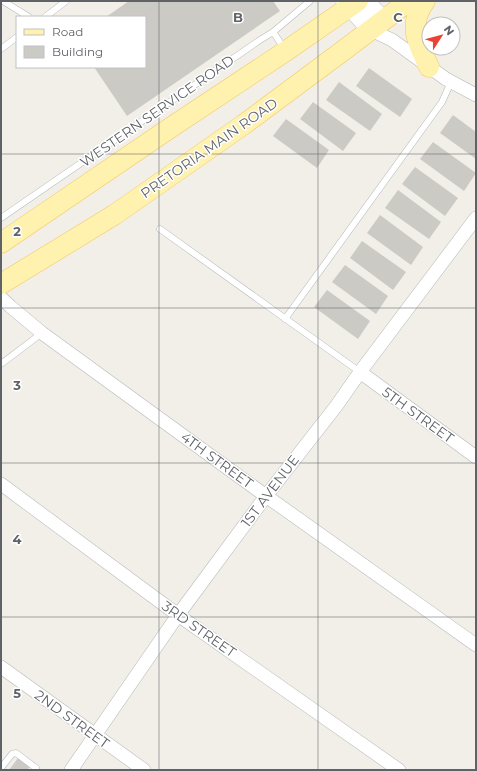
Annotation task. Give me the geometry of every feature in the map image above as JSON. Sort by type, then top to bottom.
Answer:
[{"type":"main road","name":"PRETORIA MAIN ROAD","points":[[1,284],[114,215],[243,124],[409,1]]},
{"type":"main road","points":[[425,1],[417,16],[415,27],[416,39],[429,67]]},
{"type":"main road","points":[[1,243],[286,51],[354,2]]},
{"type":"street","points":[[354,2],[392,40],[451,82],[476,95]]},
{"type":"street","name":"1ST AVENUE","points":[[72,770],[178,615],[476,218]]},
{"type":"street","name":"4TH STREET","points":[[1,298],[42,332],[266,496],[476,645]]},
{"type":"street","name":"5TH STREET","points":[[360,372],[476,457]]},
{"type":"street","name":"3RD STREET","points":[[1,484],[178,615],[399,770]]},
{"type":"street","name":"2ND STREET","points":[[1,667],[144,770]]},
{"type":"lane","points":[[3,1],[27,16]]},
{"type":"lane","points":[[46,16],[66,1]]},
{"type":"lane","name":"WESTERN SERVICE ROAD","points":[[1,218],[247,48],[273,32],[310,1]]},
{"type":"lane","points":[[273,32],[286,51]]},
{"type":"lane","points":[[1,49],[16,39]]},
{"type":"lane","points":[[285,319],[442,102],[451,82]]},
{"type":"lane","points":[[160,229],[360,372]]},
{"type":"lane","points":[[1,364],[42,332]]},
{"type":"lane","points":[[1,768],[12,754],[16,753],[37,769]]},
{"type":"building","points":[[129,1],[273,1],[280,11],[127,116],[95,68],[146,68],[146,16],[107,16]]},
{"type":"building","points":[[369,68],[412,99],[400,117],[356,86]]},
{"type":"building","points":[[339,82],[382,114],[370,131],[326,100]]},
{"type":"building","points":[[313,102],[356,133],[343,151],[300,119]]},
{"type":"building","points":[[453,115],[476,132],[476,159],[440,133]]},
{"type":"building","points":[[286,119],[329,150],[317,168],[273,136]]},
{"type":"building","points":[[433,142],[476,173],[464,191],[420,159]]},
{"type":"building","points":[[415,167],[458,198],[445,216],[402,184]]},
{"type":"building","points":[[398,190],[441,222],[429,239],[385,208]]},
{"type":"building","points":[[380,215],[423,247],[411,265],[367,233]]},
{"type":"building","points":[[362,241],[406,272],[393,290],[350,258]]},
{"type":"building","points":[[345,265],[388,296],[376,314],[332,282]]},
{"type":"building","points":[[327,290],[370,321],[358,339],[314,307]]},
{"type":"building","points":[[18,758],[30,767],[27,770],[9,770]]}]
